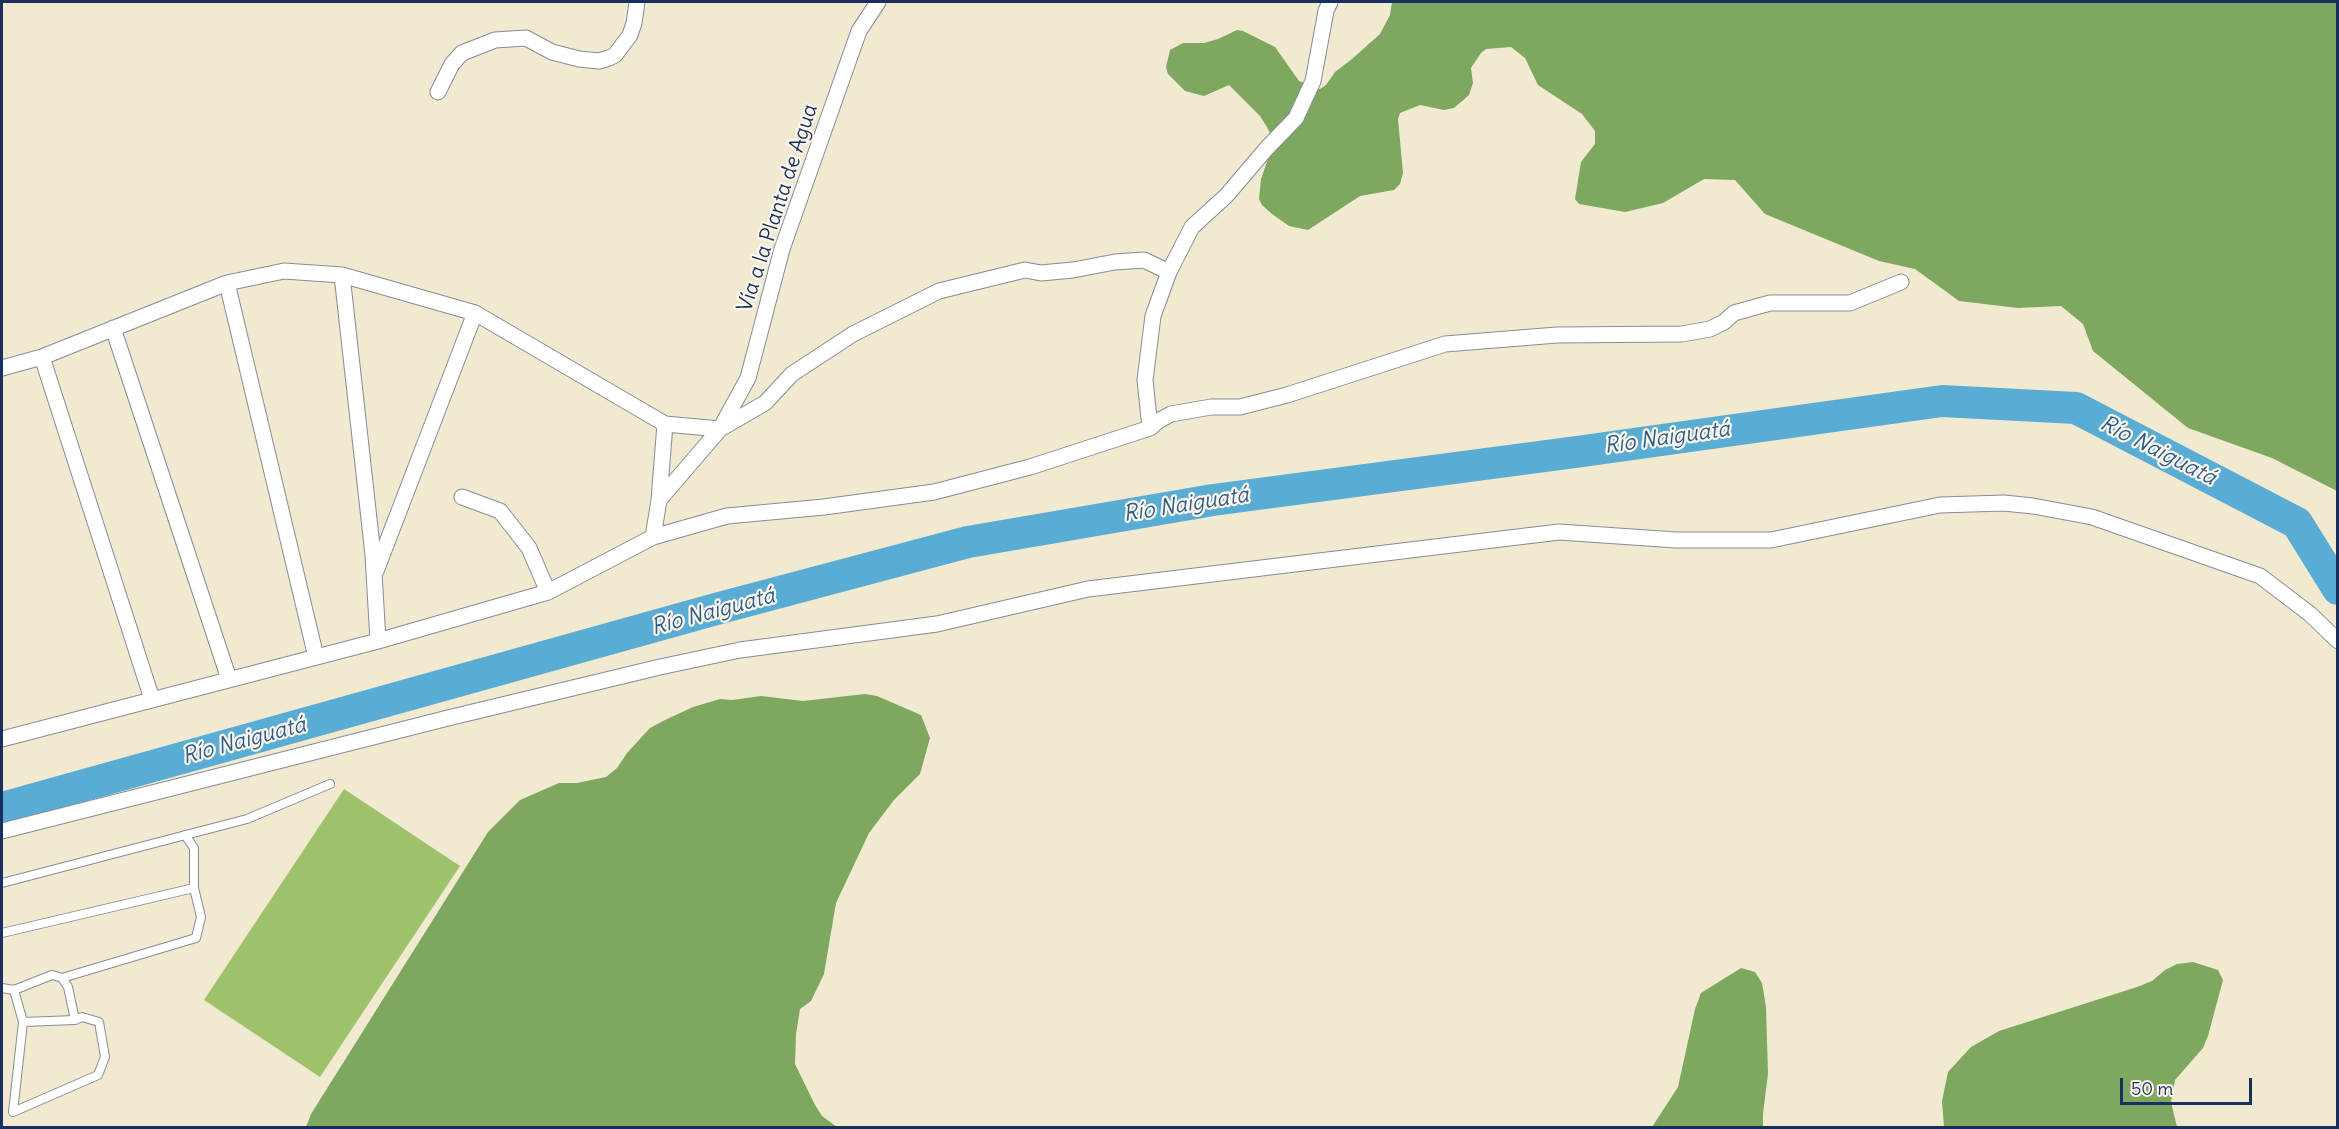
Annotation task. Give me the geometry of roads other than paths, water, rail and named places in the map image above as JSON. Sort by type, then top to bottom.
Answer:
[{"type":"street","points":[[438,92],[452,64],[462,53],[495,40],[526,38],[552,52],[579,59],[599,61],[609,58],[615,55],[630,35],[637,2]]},
{"type":"street","name":"Vía a la Planta de Agua","points":[[720,429],[748,378],[782,249],[859,31],[878,2]]},
{"type":"street","points":[[1150,428],[1145,380],[1153,316],[1169,272],[1192,227],[1226,196],[1296,118],[1313,81],[1326,11],[1330,2]]},
{"type":"street","points":[[659,500],[720,429],[765,403],[792,374],[853,334],[939,291],[1024,270],[1041,273],[1144,260],[1169,272]]},
{"type":"street","points":[[2,368],[42,357],[226,283],[284,271],[342,275],[475,314],[664,424],[720,429]]},
{"type":"street","points":[[342,275],[374,576],[378,642]]},
{"type":"street","points":[[2,739],[378,642],[548,592],[653,537],[727,516],[824,507],[934,492],[1030,467],[1150,428],[1171,414],[1211,407],[1240,407],[1259,403],[1445,344],[1557,335],[1682,334],[1710,329],[1734,313],[1770,303],[1850,303],[1901,282]]},
{"type":"street","points":[[226,283],[316,657]]},
{"type":"street","points":[[374,576],[475,314]]},
{"type":"street","points":[[113,328],[229,679]]},
{"type":"street","points":[[42,357],[152,699]]},
{"type":"street","points":[[653,537],[659,500],[664,424]]},
{"type":"street","points":[[462,497],[500,512],[529,548],[548,592]]},
{"type":"street","points":[[2,831],[448,718],[740,650],[936,624],[1089,589],[1559,532],[1676,540],[1771,540],[1940,505],[2004,503],[2033,506],[2092,517],[2260,576],[2310,614],[2337,641]]},
{"type":"lane","points":[[2,883],[247,819],[330,784]]},
{"type":"lane","points":[[2,988],[14,990],[52,975],[62,978],[196,938],[201,917],[194,888],[194,848],[185,835]]},
{"type":"lane","points":[[2,933],[194,888]]},
{"type":"lane","points":[[62,978],[68,987],[75,1020]]},
{"type":"lane","points":[[14,990],[23,1022],[13,1112],[98,1075],[105,1057],[99,1022],[82,1017],[75,1020],[23,1022]]},
{"type":"waterway","name":"Río Naiguatá","points":[[2,808],[716,609],[968,542],[1213,500],[1942,401],[2076,408],[2297,523],[2338,589]]}]
